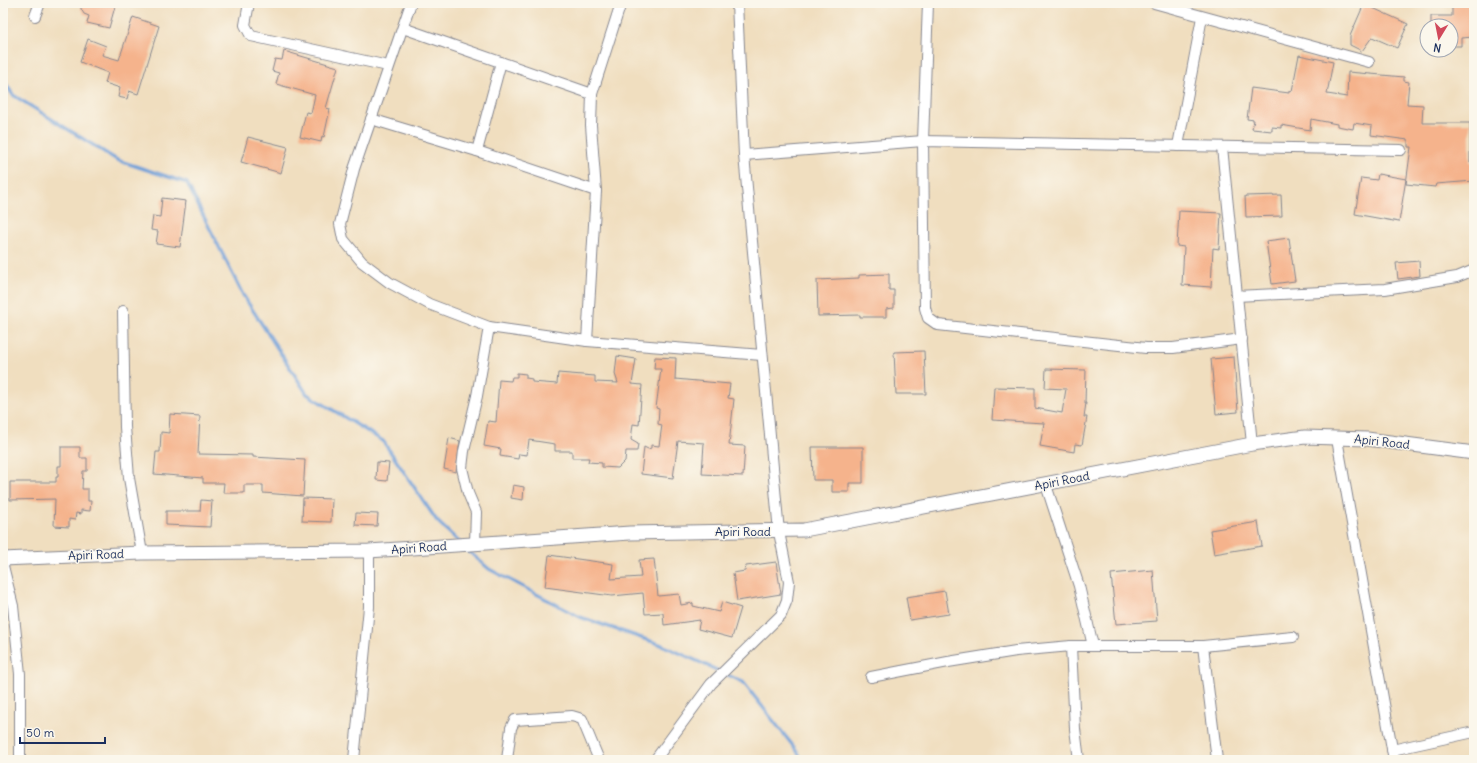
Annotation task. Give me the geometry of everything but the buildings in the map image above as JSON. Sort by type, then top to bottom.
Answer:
[{"type":"street","points":[[35,16],[40,3]]},
{"type":"street","points":[[249,3],[245,25],[251,36],[388,66]]},
{"type":"street","points":[[411,3],[388,66],[354,169],[340,224],[343,239],[362,262],[390,283],[429,304],[489,327],[587,341],[762,356]]},
{"type":"street","points":[[587,341],[596,191],[591,125],[592,94],[621,3]]},
{"type":"street","points":[[655,760],[711,684],[782,615],[788,600],[789,582],[780,532],[744,155],[737,3]]},
{"type":"street","points":[[928,3],[923,141],[925,308],[928,318],[938,325],[1146,348],[1174,348],[1242,339]]},
{"type":"street","points":[[1154,3],[1369,62]]},
{"type":"street","points":[[1178,146],[1202,17]]},
{"type":"street","points":[[403,28],[592,94]]},
{"type":"street","points":[[477,151],[501,62]]},
{"type":"street","points":[[371,118],[477,151],[596,191]]},
{"type":"street","points":[[744,155],[923,141],[1401,150]]},
{"type":"street","points":[[1222,147],[1252,444]]},
{"type":"street","points":[[1236,296],[1385,289],[1457,278],[1474,270]]},
{"type":"street","points":[[123,311],[126,428],[129,478],[142,553]]},
{"type":"street","points":[[475,544],[476,512],[468,493],[462,468],[489,327]]},
{"type":"street","name":"Apiri Road","points":[[3,559],[142,553],[369,551],[630,533],[780,532],[804,530],[1046,485],[1252,444],[1304,437],[1367,439],[1474,453]]},
{"type":"street","points":[[1337,439],[1394,760]]},
{"type":"street","points":[[1046,485],[1080,586],[1093,646]]},
{"type":"street","points":[[354,760],[369,607],[369,551]]},
{"type":"street","points":[[3,566],[13,606],[20,674],[20,760]]},
{"type":"street","points":[[871,677],[1009,652],[1071,646],[1203,646],[1292,637]]},
{"type":"street","points":[[1071,646],[1078,760]]},
{"type":"street","points":[[1203,646],[1217,760]]},
{"type":"street","points":[[507,760],[511,728],[515,720],[572,716],[582,719],[599,760]]},
{"type":"street","points":[[1392,750],[1474,732]]},
{"type":"waterway","points":[[3,79],[13,95],[117,160],[187,183],[243,295],[307,394],[383,441],[437,521],[459,542]]},
{"type":"waterway","points":[[466,549],[489,569],[580,617],[662,645],[743,682],[797,751],[802,760]]}]
